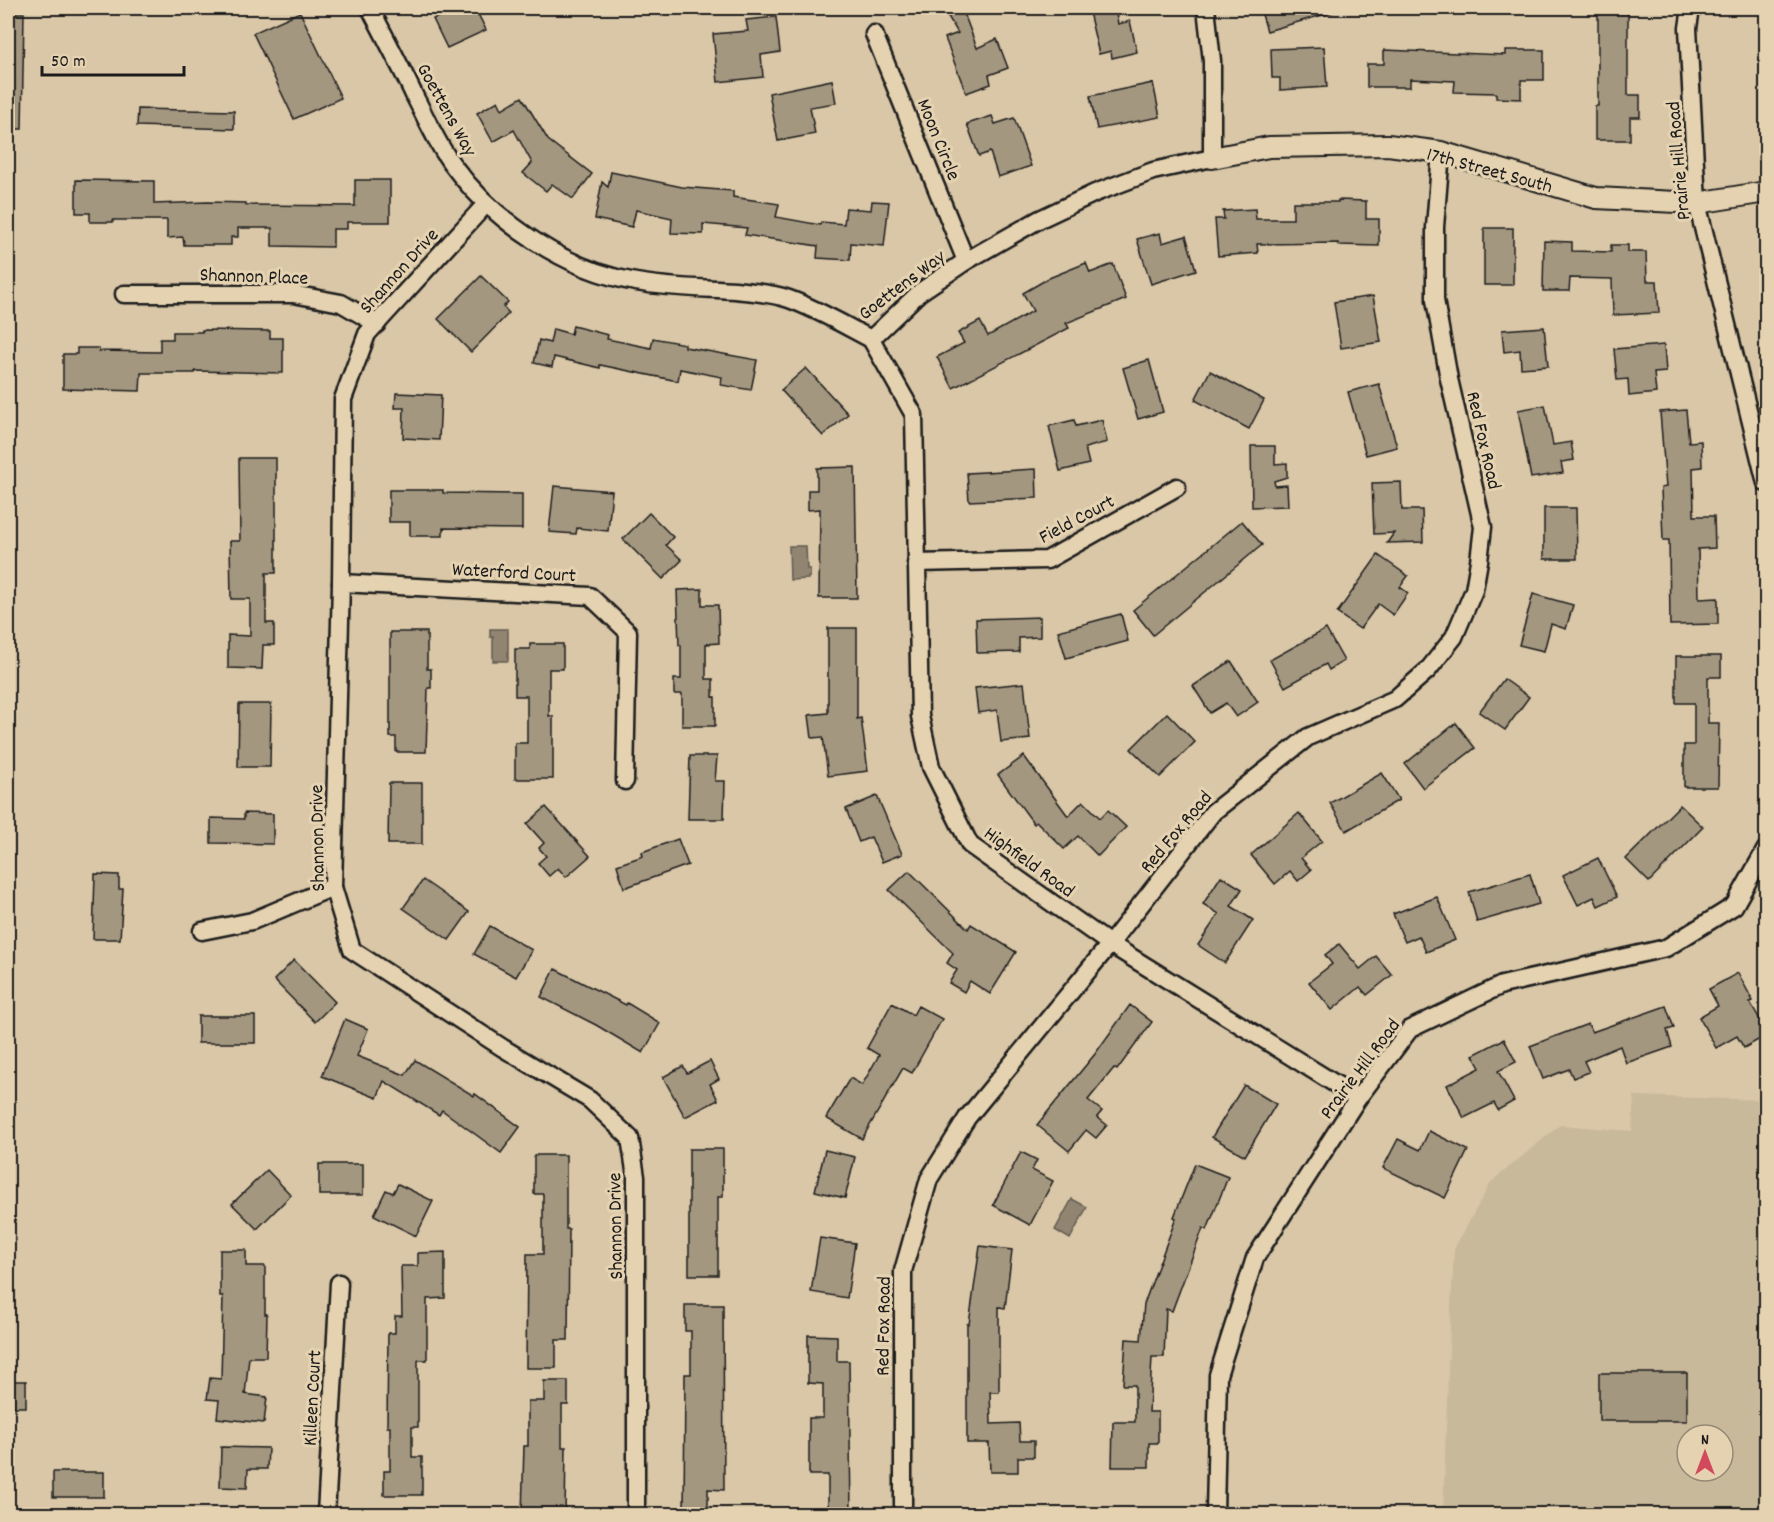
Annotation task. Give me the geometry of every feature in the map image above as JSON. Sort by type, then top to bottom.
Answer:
[{"type":"street","name":"Goettens Way","points":[[370,8],[454,168],[486,204],[535,242],[560,257],[592,271],[633,282],[670,287],[755,292],[788,298],[871,339],[920,292],[966,261],[1040,219],[1095,193],[1153,171],[1212,158]]},
{"type":"street","points":[[1206,8],[1212,61],[1212,158]]},
{"type":"street","name":"Prairie Hill Road","points":[[1691,8],[1688,28],[1697,202],[1767,483]]},
{"type":"street","name":"Moon Circle","points":[[874,34],[966,261]]},
{"type":"street","name":"17th Street South","points":[[1212,158],[1269,147],[1388,145],[1441,152],[1596,198],[1697,202],[1767,192]]},
{"type":"street","name":"Red Fox Road","points":[[903,1515],[903,1271],[929,1179],[967,1118],[1110,944],[1213,812],[1308,737],[1395,699],[1428,670],[1454,638],[1474,590],[1483,527],[1449,380],[1435,300],[1435,227],[1441,152]]},
{"type":"street","name":"Shannon Drive","points":[[486,204],[368,334],[343,399],[333,887],[352,950],[503,1048],[590,1100],[630,1138],[636,1178],[636,1515]]},
{"type":"street","name":"Shannon Place","points":[[124,294],[292,294],[341,303],[377,324]]},
{"type":"street","name":"Highfield Road","points":[[871,339],[914,415],[920,716],[931,767],[970,845],[1110,944],[1358,1098]]},
{"type":"street","name":"Field Court","points":[[916,563],[1047,560],[1177,487]]},
{"type":"street","name":"Waterford Court","points":[[341,583],[590,596],[628,632],[625,781]]},
{"type":"street","name":"Prairie Hill Road","points":[[1215,1515],[1218,1375],[1255,1258],[1358,1098],[1410,1029],[1502,985],[1666,948],[1734,906],[1767,849]]},
{"type":"street","points":[[202,931],[252,921],[333,887]]},
{"type":"street","name":"Killeen Court","points":[[326,1515],[339,1283]]},
{"type":"shaded area","points":[[789,546],[806,546],[807,569],[810,569],[808,579],[790,580]]},
{"type":"shaded area","points":[[490,629],[508,629],[508,661],[493,661],[493,637],[490,637]]},
{"type":"shaded area","points":[[1634,1096],[1766,1100],[1766,1514],[1443,1514],[1454,1249],[1491,1182],[1560,1125],[1632,1131]]},
{"type":"shaded area","points":[[1072,1199],[1087,1207],[1070,1239],[1055,1230]]},
{"type":"building","points":[[457,8],[475,8],[486,30],[447,48],[433,19]]},
{"type":"building","points":[[943,8],[962,8],[977,48],[997,39],[1008,68],[989,75],[991,84],[966,93],[945,38],[958,33]]},
{"type":"building","points":[[1088,8],[1115,8],[1118,24],[1130,21],[1137,52],[1112,58],[1111,51],[1099,54]]},
{"type":"building","points":[[1260,8],[1332,8],[1333,12],[1267,31]]},
{"type":"building","points":[[1598,8],[1628,8],[1628,95],[1640,95],[1640,117],[1630,117],[1630,140],[1595,140],[1595,106],[1598,106]]},
{"type":"building","points":[[300,12],[341,98],[294,119],[253,33]]},
{"type":"building","points":[[8,13],[24,13],[22,129],[8,129]]},
{"type":"building","points":[[776,17],[780,52],[761,55],[763,77],[718,82],[713,34],[748,31],[746,20]]},
{"type":"building","points":[[1324,47],[1327,87],[1280,90],[1280,78],[1272,78],[1271,49]]},
{"type":"building","points":[[1384,50],[1505,55],[1505,50],[1544,50],[1544,80],[1521,80],[1521,99],[1496,98],[1496,93],[1454,92],[1455,81],[1410,79],[1410,87],[1367,87],[1367,64],[1384,64]]},
{"type":"building","points":[[832,80],[836,103],[810,107],[815,134],[778,141],[769,93]]},
{"type":"building","points":[[1153,83],[1160,117],[1097,129],[1090,96]]},
{"type":"building","points":[[522,97],[548,140],[592,174],[573,199],[552,184],[546,191],[523,173],[532,163],[514,130],[493,142],[477,113],[498,101],[502,109]]},
{"type":"building","points":[[138,109],[234,111],[234,129],[137,126]]},
{"type":"building","points":[[992,116],[995,124],[1014,118],[1031,166],[998,177],[990,152],[979,156],[967,124]]},
{"type":"building","points":[[611,172],[682,187],[733,191],[733,197],[779,204],[776,217],[820,225],[821,222],[844,224],[846,208],[871,210],[872,201],[889,202],[884,246],[851,243],[850,260],[817,258],[818,246],[745,235],[747,228],[703,224],[703,234],[671,233],[672,218],[636,210],[632,227],[595,219],[602,182],[608,187]]},
{"type":"building","points":[[76,180],[154,181],[154,204],[207,202],[246,203],[246,205],[355,206],[355,180],[390,180],[390,222],[347,222],[347,229],[333,229],[333,247],[272,246],[272,228],[238,228],[238,237],[231,237],[231,245],[184,245],[183,237],[167,238],[167,220],[90,222],[90,213],[76,213]]},
{"type":"building","points":[[1338,200],[1366,201],[1366,219],[1379,219],[1379,246],[1338,245],[1338,243],[1257,244],[1258,253],[1218,256],[1215,219],[1224,219],[1223,211],[1255,209],[1256,219],[1293,219],[1293,202],[1338,202]]},
{"type":"building","points":[[1484,228],[1513,228],[1513,285],[1484,285]]},
{"type":"building","points":[[1160,233],[1162,243],[1186,236],[1196,270],[1151,284],[1137,239]]},
{"type":"building","points":[[1544,241],[1572,242],[1572,251],[1611,252],[1611,245],[1628,245],[1628,252],[1646,252],[1647,281],[1657,281],[1659,313],[1613,315],[1612,279],[1570,278],[1569,291],[1543,291]]},
{"type":"building","points":[[1086,263],[1090,273],[1113,264],[1126,299],[1066,323],[1069,328],[953,388],[937,357],[964,343],[958,333],[980,321],[988,336],[1033,311],[1023,293],[1049,278]]},
{"type":"building","points":[[481,276],[508,302],[503,307],[509,313],[471,352],[438,319]]},
{"type":"building","points":[[1373,296],[1381,342],[1341,348],[1334,302]]},
{"type":"building","points":[[573,326],[608,335],[607,339],[651,348],[653,338],[685,344],[685,347],[757,360],[751,390],[721,385],[722,377],[680,369],[678,381],[600,365],[600,368],[554,357],[552,367],[534,363],[539,340],[550,343],[553,329],[571,334]]},
{"type":"building","points":[[1544,327],[1548,366],[1521,368],[1520,350],[1504,352],[1502,330]]},
{"type":"building","points":[[202,330],[270,331],[270,338],[283,338],[283,373],[195,371],[195,373],[141,373],[140,391],[63,389],[63,354],[77,354],[77,348],[99,348],[99,351],[160,352],[160,339],[173,339],[173,332],[202,332]]},
{"type":"building","points":[[1664,345],[1666,372],[1654,373],[1656,393],[1629,396],[1628,379],[1617,380],[1614,349]]},
{"type":"building","points":[[1149,360],[1163,412],[1138,419],[1123,368]]},
{"type":"building","points":[[806,368],[848,414],[823,436],[781,390]]},
{"type":"building","points":[[1210,371],[1264,400],[1249,429],[1195,400]]},
{"type":"building","points":[[1379,384],[1397,447],[1366,455],[1348,392]]},
{"type":"building","points":[[396,393],[441,395],[439,440],[403,438],[404,408],[395,408]]},
{"type":"building","points":[[1545,405],[1553,445],[1571,442],[1574,460],[1561,462],[1563,473],[1531,478],[1518,410]]},
{"type":"building","points":[[1686,410],[1689,442],[1701,441],[1702,467],[1693,468],[1694,516],[1714,516],[1715,548],[1698,549],[1699,599],[1718,598],[1718,624],[1670,625],[1669,540],[1663,540],[1661,488],[1666,487],[1660,412]]},
{"type":"building","points":[[1074,420],[1076,426],[1102,420],[1107,442],[1085,448],[1089,464],[1060,471],[1049,426]]},
{"type":"building","points":[[1251,446],[1275,446],[1275,464],[1287,463],[1287,477],[1274,481],[1275,486],[1287,485],[1288,506],[1252,507]]},
{"type":"building","points":[[239,458],[276,458],[276,573],[266,573],[266,623],[274,623],[274,645],[263,645],[262,669],[228,668],[228,635],[250,636],[250,599],[231,599],[230,541],[240,541]]},
{"type":"building","points":[[855,467],[857,598],[819,598],[820,509],[808,510],[808,490],[817,490],[817,468]]},
{"type":"building","points":[[1036,469],[1037,498],[969,501],[967,473]]},
{"type":"building","points":[[1401,482],[1402,510],[1422,510],[1423,542],[1387,543],[1394,533],[1374,534],[1372,483]]},
{"type":"building","points":[[554,486],[612,491],[608,531],[577,528],[576,534],[549,532]]},
{"type":"building","points":[[389,490],[522,494],[522,529],[443,528],[443,536],[410,536],[410,522],[389,522]]},
{"type":"building","points":[[1544,508],[1576,508],[1577,559],[1544,559]]},
{"type":"building","points":[[649,513],[673,537],[666,545],[682,560],[663,579],[623,539]]},
{"type":"building","points":[[1242,521],[1262,545],[1153,635],[1133,610]]},
{"type":"building","points":[[1378,555],[1408,576],[1400,587],[1408,593],[1393,615],[1378,604],[1360,629],[1337,613]]},
{"type":"building","points":[[702,589],[702,605],[718,605],[719,643],[706,644],[706,679],[713,679],[715,726],[682,726],[682,694],[674,694],[674,679],[681,679],[677,590]]},
{"type":"building","points":[[1533,594],[1573,605],[1566,629],[1551,624],[1544,651],[1519,645]]},
{"type":"building","points":[[1121,614],[1128,641],[1066,658],[1058,631]]},
{"type":"building","points":[[1040,617],[1040,637],[1019,638],[1019,652],[977,653],[976,619]]},
{"type":"building","points":[[828,628],[857,628],[857,719],[861,718],[868,771],[828,776],[823,737],[812,738],[809,715],[828,713]]},
{"type":"building","points":[[1326,629],[1344,661],[1329,670],[1326,664],[1285,687],[1270,660]]},
{"type":"building","points":[[390,632],[427,632],[427,669],[431,669],[431,688],[428,688],[426,752],[396,752],[396,737],[390,737]]},
{"type":"building","points":[[530,644],[563,644],[563,669],[549,669],[549,716],[553,716],[553,779],[515,779],[515,743],[527,743],[527,696],[515,696],[515,649],[530,649]]},
{"type":"building","points":[[1676,656],[1721,656],[1721,677],[1708,677],[1708,723],[1719,723],[1718,787],[1684,787],[1684,745],[1694,745],[1694,703],[1676,703]]},
{"type":"building","points":[[1231,661],[1258,702],[1236,717],[1226,703],[1210,713],[1193,686]]},
{"type":"building","points":[[1504,679],[1529,697],[1505,730],[1479,712]]},
{"type":"building","points":[[1024,683],[1030,739],[1001,742],[997,710],[978,713],[975,688]]},
{"type":"building","points":[[239,704],[271,704],[270,767],[238,767]]},
{"type":"building","points":[[1167,713],[1195,742],[1160,777],[1131,749]]},
{"type":"building","points":[[1456,723],[1475,748],[1423,788],[1405,764]]},
{"type":"building","points":[[690,756],[717,756],[715,781],[725,781],[724,819],[688,819]]},
{"type":"building","points":[[1024,756],[1068,816],[1083,801],[1100,818],[1108,810],[1126,827],[1098,856],[1078,836],[1064,849],[1037,822],[1034,824],[998,775]]},
{"type":"building","points":[[1382,773],[1399,800],[1346,831],[1330,803]]},
{"type":"building","points":[[389,783],[422,783],[422,844],[388,844]]},
{"type":"building","points":[[877,796],[902,854],[882,862],[871,837],[859,842],[846,809]]},
{"type":"building","points":[[1680,805],[1703,827],[1649,882],[1626,859]]},
{"type":"building","points":[[546,807],[590,856],[566,877],[558,868],[549,876],[538,863],[546,856],[539,848],[544,843],[527,824]]},
{"type":"building","points":[[244,813],[273,814],[273,844],[211,843],[211,818],[244,819]]},
{"type":"building","points":[[1299,813],[1322,841],[1301,858],[1311,870],[1298,881],[1290,871],[1275,884],[1251,855]]},
{"type":"building","points":[[678,839],[688,865],[624,888],[617,865],[643,856],[642,852]]},
{"type":"building","points":[[1598,858],[1617,897],[1598,906],[1594,897],[1578,905],[1563,875]]},
{"type":"building","points":[[909,871],[968,929],[971,924],[1016,952],[990,994],[970,981],[964,992],[949,983],[957,970],[947,963],[953,953],[889,890]]},
{"type":"building","points":[[95,874],[119,875],[119,889],[123,889],[120,939],[93,939]]},
{"type":"building","points":[[1530,874],[1539,904],[1477,922],[1469,892]]},
{"type":"building","points":[[1221,876],[1242,889],[1231,906],[1253,920],[1225,963],[1198,945],[1219,914],[1203,904]]},
{"type":"building","points":[[423,880],[469,912],[449,940],[403,908]]},
{"type":"building","points":[[1437,897],[1455,940],[1426,952],[1419,936],[1405,942],[1393,914]]},
{"type":"building","points":[[490,926],[532,950],[516,977],[474,954]]},
{"type":"building","points":[[1339,944],[1360,969],[1376,956],[1392,975],[1367,995],[1360,987],[1332,1010],[1309,982],[1332,964],[1325,955]]},
{"type":"building","points":[[294,960],[335,1002],[315,1022],[274,980]]},
{"type":"building","points":[[555,969],[626,1005],[627,1003],[660,1023],[643,1053],[596,1025],[541,997]]},
{"type":"building","points":[[1738,973],[1767,1035],[1744,1048],[1737,1036],[1716,1048],[1699,1017],[1718,1006],[1709,989]]},
{"type":"building","points":[[892,1003],[913,1015],[918,1006],[942,1019],[912,1073],[903,1068],[862,1139],[826,1118],[850,1078],[862,1085],[879,1055],[867,1048]]},
{"type":"building","points":[[1130,1005],[1152,1022],[1117,1070],[1114,1068],[1088,1100],[1102,1111],[1097,1117],[1107,1125],[1096,1138],[1086,1130],[1069,1151],[1037,1125],[1095,1054]]},
{"type":"building","points":[[1666,1006],[1674,1028],[1667,1030],[1672,1047],[1626,1063],[1620,1046],[1584,1061],[1589,1072],[1573,1078],[1569,1069],[1543,1079],[1530,1046],[1588,1024],[1592,1032]]},
{"type":"building","points":[[198,1016],[255,1016],[255,1043],[198,1043]]},
{"type":"building","points":[[345,1019],[368,1029],[357,1056],[405,1075],[415,1060],[474,1096],[475,1094],[520,1127],[501,1153],[442,1110],[439,1115],[384,1081],[377,1098],[322,1076]]},
{"type":"building","points":[[1504,1039],[1516,1062],[1498,1071],[1514,1101],[1498,1110],[1494,1103],[1464,1118],[1447,1085],[1480,1068],[1473,1055]]},
{"type":"building","points":[[710,1061],[719,1079],[710,1084],[718,1100],[685,1117],[663,1077],[683,1066],[687,1073]]},
{"type":"building","points":[[1244,1085],[1276,1104],[1245,1156],[1212,1137]]},
{"type":"building","points":[[1429,1131],[1468,1150],[1445,1198],[1383,1168],[1398,1139],[1420,1150]]},
{"type":"building","points":[[689,1149],[723,1149],[723,1197],[718,1197],[718,1275],[689,1275]]},
{"type":"building","points":[[825,1150],[855,1157],[845,1198],[815,1191]]},
{"type":"building","points":[[1021,1152],[1037,1160],[1032,1170],[1053,1181],[1030,1225],[993,1205]]},
{"type":"building","points":[[534,1155],[566,1155],[566,1229],[569,1229],[568,1340],[556,1340],[556,1368],[526,1368],[527,1254],[543,1254],[543,1194],[534,1194]]},
{"type":"building","points":[[319,1164],[363,1164],[363,1195],[319,1195]]},
{"type":"building","points":[[1195,1164],[1228,1177],[1207,1230],[1203,1228],[1172,1311],[1166,1309],[1164,1357],[1152,1357],[1149,1412],[1158,1412],[1158,1443],[1149,1443],[1149,1467],[1112,1467],[1113,1422],[1135,1422],[1135,1385],[1123,1385],[1126,1339],[1141,1340],[1144,1304]]},
{"type":"building","points":[[267,1170],[291,1195],[257,1229],[232,1204]]},
{"type":"building","points":[[398,1184],[433,1201],[416,1236],[374,1215],[386,1190],[393,1193]]},
{"type":"building","points":[[820,1238],[855,1243],[847,1298],[811,1292]]},
{"type":"building","points":[[980,1246],[1012,1250],[1005,1308],[999,1307],[999,1392],[990,1392],[991,1424],[1019,1423],[1020,1441],[1034,1441],[1034,1457],[1018,1457],[1018,1472],[990,1472],[989,1443],[967,1443],[967,1324],[969,1324]]},
{"type":"building","points":[[220,1250],[246,1250],[246,1266],[265,1266],[266,1357],[249,1357],[245,1394],[267,1397],[264,1423],[217,1418],[219,1400],[207,1399],[210,1378],[221,1379],[223,1296],[220,1296]]},
{"type":"building","points":[[445,1252],[445,1298],[427,1299],[427,1360],[418,1360],[418,1427],[412,1427],[412,1457],[422,1457],[422,1495],[384,1495],[384,1471],[390,1471],[390,1427],[387,1427],[388,1333],[395,1333],[395,1316],[402,1316],[401,1266],[418,1266],[418,1253]]},
{"type":"building","points":[[685,1305],[723,1305],[724,1490],[708,1489],[708,1515],[684,1515],[685,1374],[691,1374],[691,1331],[685,1331]]},
{"type":"building","points":[[808,1335],[837,1336],[837,1361],[849,1361],[851,1515],[828,1515],[828,1475],[809,1475],[809,1418],[823,1418],[823,1384],[808,1383]]},
{"type":"building","points":[[1599,1373],[1687,1373],[1687,1421],[1599,1421]]},
{"type":"building","points":[[8,1381],[26,1381],[26,1407],[8,1407]]},
{"type":"building","points":[[544,1381],[568,1381],[568,1405],[562,1405],[562,1447],[566,1447],[565,1515],[522,1515],[524,1446],[528,1446],[528,1401],[544,1401]]},
{"type":"building","points":[[221,1447],[268,1448],[267,1469],[248,1469],[247,1488],[220,1487]]},
{"type":"building","points":[[53,1472],[104,1472],[104,1497],[53,1497]]}]
